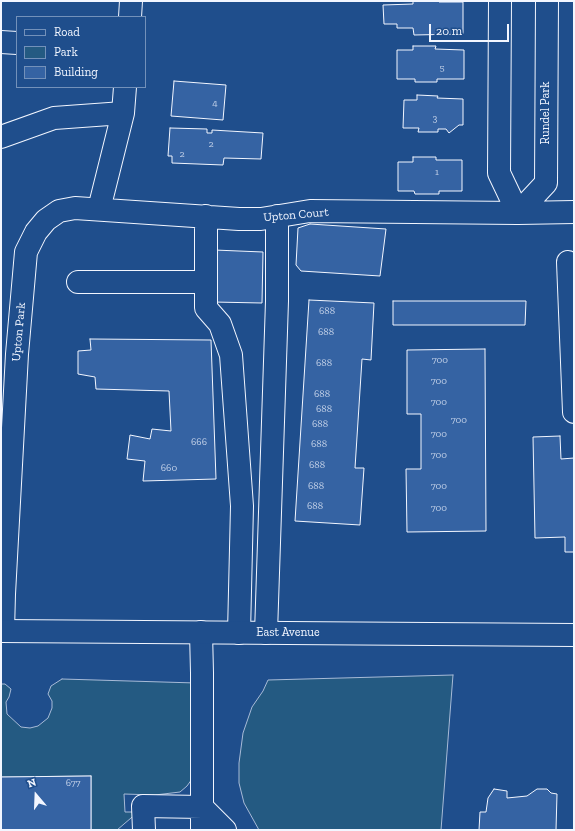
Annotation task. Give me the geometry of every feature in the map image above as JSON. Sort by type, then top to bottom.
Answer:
[{"type":"street","points":[[130,16],[131,1]]},
{"type":"street","points":[[500,1],[499,173],[518,213],[574,212]]},
{"type":"street","name":"Rundel Park","points":[[518,213],[546,183],[547,1]]},
{"type":"street","points":[[1,42],[16,43]]},
{"type":"street","points":[[98,209],[123,113],[125,88]]},
{"type":"street","points":[[1,137],[54,118],[123,113]]},
{"type":"street","name":"Upton Park","points":[[2,631],[9,353],[26,252],[36,232],[46,220],[59,211],[75,208],[98,209]]},
{"type":"street","name":"Upton Court","points":[[98,209],[239,219],[261,219],[310,211],[518,213]]},
{"type":"street","points":[[206,216],[206,308],[220,324],[231,355],[242,506],[239,633]]},
{"type":"street","points":[[266,633],[277,301],[277,216]]},
{"type":"street","points":[[568,262],[574,412]]},
{"type":"street","points":[[78,282],[205,282]]},
{"type":"street","name":"East Avenue","points":[[2,631],[574,634]]},
{"type":"street","points":[[201,632],[202,830]]},
{"type":"street","points":[[144,830],[143,806],[202,807],[225,830]]},
{"type":"green space","points":[[453,675],[441,830],[259,830],[244,803],[239,783],[239,763],[243,733],[252,707],[263,691],[268,680]]},
{"type":"green space","points":[[62,679],[196,683],[192,779],[187,786],[180,792],[155,795],[124,794],[125,812],[138,812],[117,830],[91,830],[91,776],[1,777],[1,684],[5,684],[11,689],[6,702],[7,714],[21,727],[30,728],[38,726],[48,718],[52,708],[52,701],[48,694],[51,686]]},
{"type":"building","points":[[413,1],[463,2],[463,34],[414,35],[413,28],[397,28],[397,24],[384,24],[383,5],[413,4]]},
{"type":"building","points":[[413,46],[436,46],[435,49],[464,50],[464,79],[437,79],[437,82],[415,82],[415,79],[397,79],[397,50],[413,50]]},
{"type":"building","points":[[174,81],[226,85],[223,120],[171,116]]},
{"type":"building","points":[[417,95],[438,96],[437,98],[463,99],[463,125],[459,125],[449,133],[446,129],[438,129],[438,132],[418,132],[419,128],[403,128],[404,100],[417,100]]},
{"type":"building","points":[[170,128],[207,129],[207,133],[212,133],[212,130],[263,133],[261,159],[224,158],[223,165],[172,163],[172,156],[168,156]]},
{"type":"building","points":[[413,157],[436,157],[436,160],[462,160],[462,191],[439,191],[439,194],[415,194],[414,191],[398,191],[398,162],[413,162]]},
{"type":"building","points":[[310,224],[386,229],[380,276],[301,271],[296,265],[298,228]]},
{"type":"building","points":[[214,250],[263,252],[262,303],[213,302]]},
{"type":"building","points":[[309,300],[374,303],[371,360],[362,359],[355,468],[364,468],[360,525],[295,521]]},
{"type":"building","points":[[393,301],[526,301],[525,325],[393,325]]},
{"type":"building","points":[[90,339],[211,340],[216,479],[143,481],[145,461],[127,459],[130,435],[150,439],[152,429],[171,431],[169,391],[96,389],[95,377],[78,374],[78,351],[91,350]]},
{"type":"building","points":[[485,349],[486,531],[407,532],[406,469],[421,469],[421,414],[407,414],[407,350]]},
{"type":"building","points":[[560,436],[561,459],[574,458],[574,552],[565,552],[565,537],[535,538],[533,437]]},
{"type":"building","points":[[91,776],[91,830],[1,830],[1,777]]},
{"type":"building","points":[[494,789],[507,791],[507,798],[527,796],[537,789],[547,789],[551,793],[557,794],[556,830],[479,830],[480,812],[486,812],[488,798]]}]
